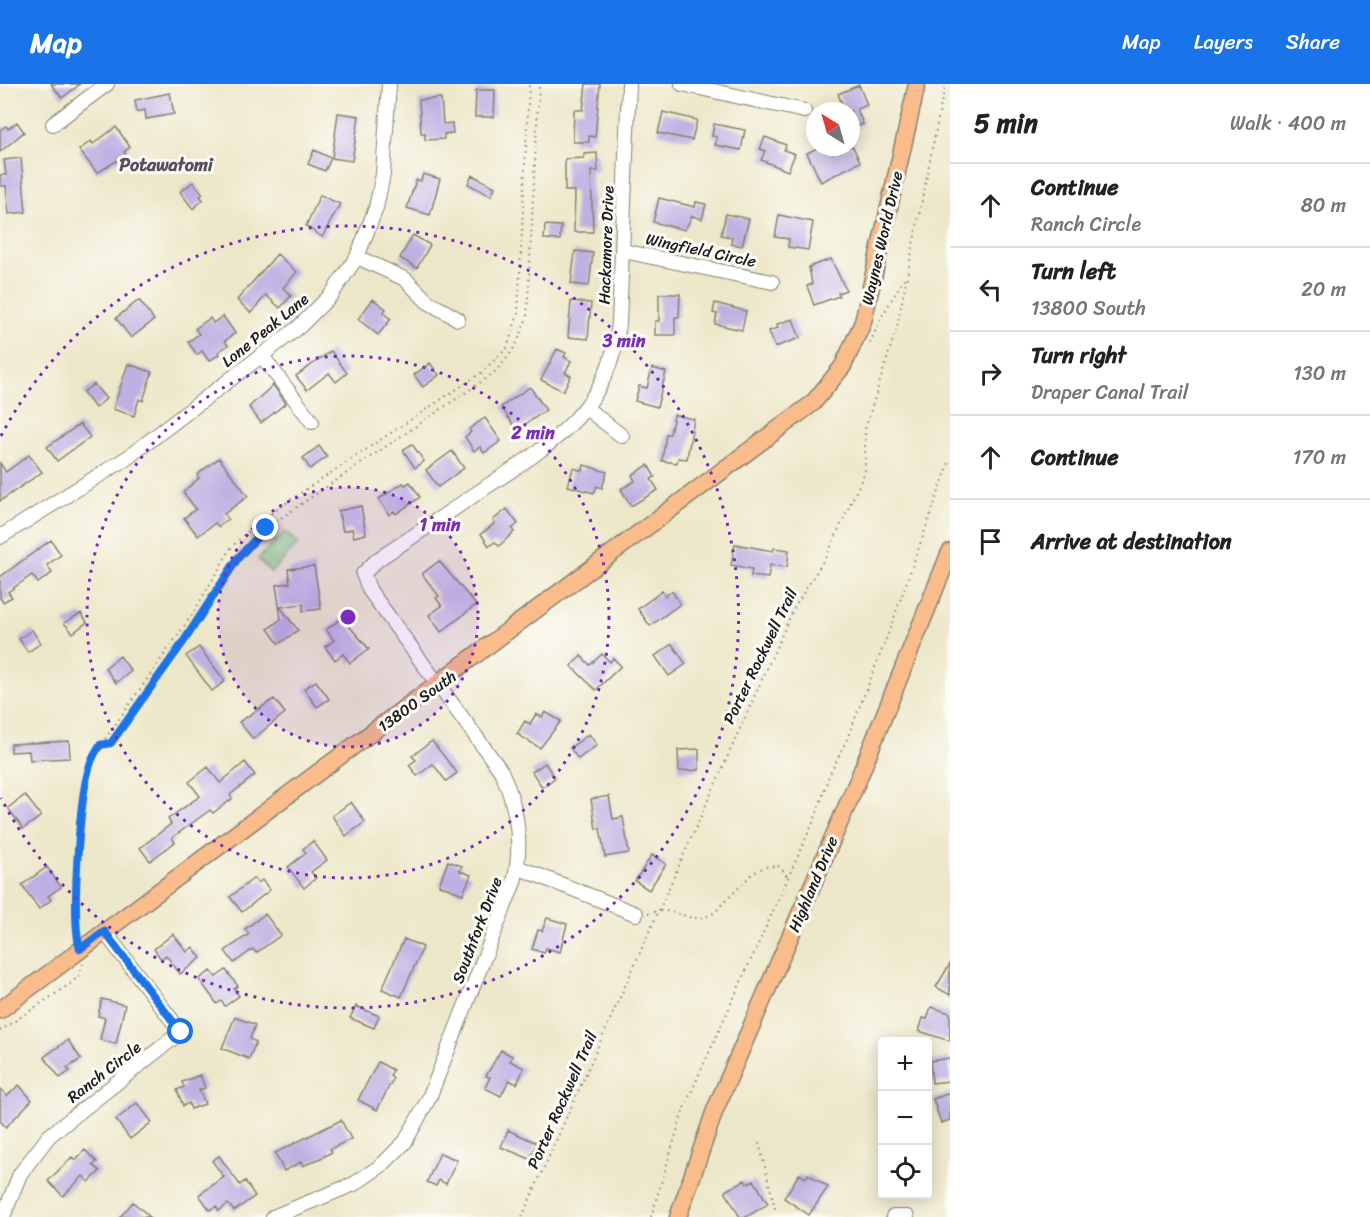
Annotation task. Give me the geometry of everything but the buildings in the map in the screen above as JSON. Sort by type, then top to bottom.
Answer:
[{"type":"main road","name":"Waynes World Drive","points":[[829,385],[849,355],[863,322],[916,84]]},
{"type":"main road","name":"13800 South","points":[[0,1010],[795,419],[829,385]]},
{"type":"main road","name":"Highland Drive","points":[[678,1217],[715,1110],[858,780],[950,552]]},
{"type":"street","points":[[52,124],[107,84]]},
{"type":"street","name":"Lone Peak Lane","points":[[0,537],[127,458],[262,356],[321,306],[357,257],[371,225],[380,191],[389,84]]},
{"type":"street","name":"Hackamore Drive","points":[[363,574],[377,560],[550,444],[586,408],[607,371],[615,347],[620,311],[630,84]]},
{"type":"street","points":[[682,84],[804,111]]},
{"type":"street","name":"Wingfield Circle","points":[[623,251],[772,282]]},
{"type":"street","points":[[357,257],[405,279],[428,302],[458,319]]},
{"type":"street","points":[[262,356],[312,422]]},
{"type":"street","points":[[586,408],[622,436]]},
{"type":"street","name":"Southfork Drive","points":[[273,1217],[354,1184],[382,1165],[405,1142],[429,1098],[509,897],[518,867],[517,822],[507,783],[495,759],[370,591],[363,574]]},
{"type":"street","points":[[518,867],[636,914]]},
{"type":"street","name":"Ranch Circle","points":[[3,1217],[20,1174],[49,1136],[181,1032],[104,931]]},
{"type":"street","points":[[893,1217],[907,1217]]},
{"type":"path","points":[[0,1031],[62,991],[79,976],[83,967],[75,927],[85,792],[90,765],[100,745],[192,615],[229,552],[242,536],[284,504],[469,381],[494,362],[507,348],[514,328],[518,305],[529,84]]},
{"type":"path","points":[[100,745],[111,743],[250,542],[266,528],[503,366],[516,346],[527,316],[539,84]]},
{"type":"path","name":"Porter Rockwell Trail","points":[[522,1217],[660,910],[739,726],[793,610],[828,553],[861,485],[865,472],[865,429],[897,327],[945,84]]},
{"type":"path","points":[[866,350],[882,316],[907,274]]},
{"type":"path","points":[[651,1217],[684,1108],[816,816],[836,760],[848,739],[950,460]]},
{"type":"path","points":[[660,910],[690,919],[706,917],[714,913],[759,870],[778,866],[785,872],[788,879]]},
{"type":"path","points":[[759,1143],[776,1212]]},
{"type":"green space","points":[[285,532],[298,544],[271,572],[258,559]]},
{"type":"district","name":"Potawatomi","points":[[166,165]]},
{"type":"route","points":[[181,1032],[104,931],[80,949],[75,927],[76,895],[86,784],[90,765],[100,745],[111,743],[182,644],[238,558],[250,542],[266,528]]}]
